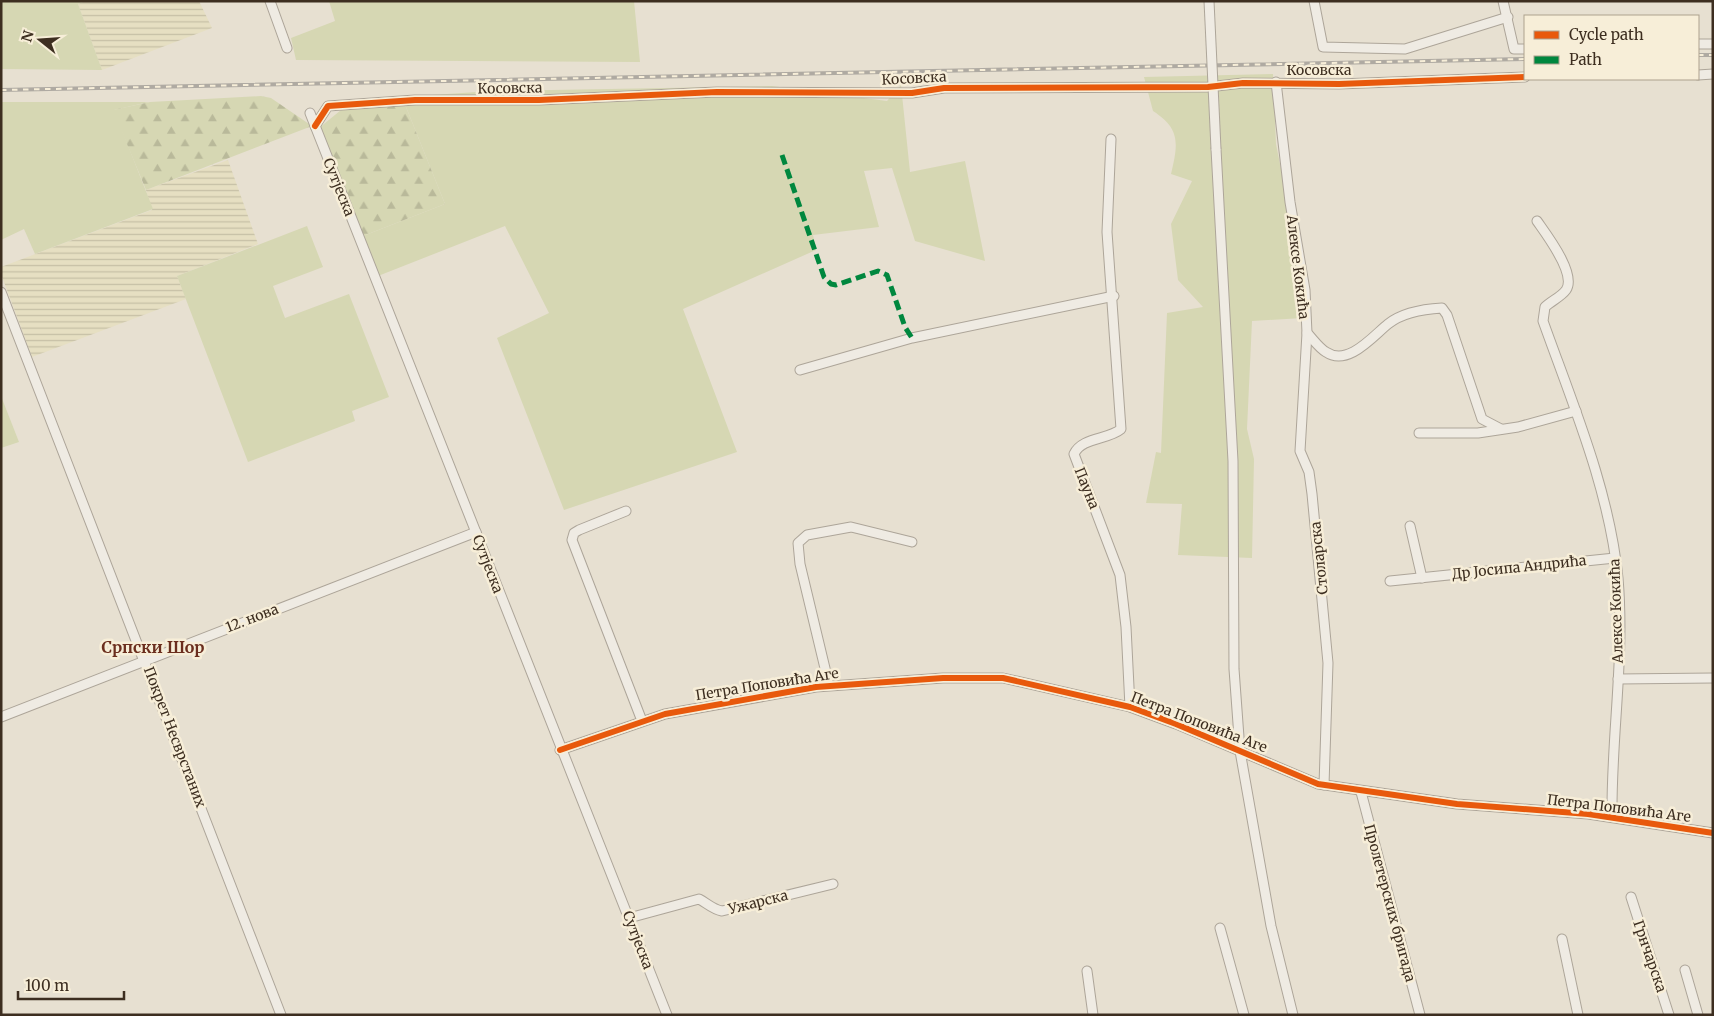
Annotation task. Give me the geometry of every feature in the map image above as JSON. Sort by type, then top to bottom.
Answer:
[{"type":"street","points":[[270,1],[287,48]]},
{"type":"street","points":[[1209,1],[1233,460],[1234,669],[1240,751],[1271,926],[1293,1015]]},
{"type":"street","points":[[1314,1],[1323,47],[1404,49],[1508,16]]},
{"type":"street","points":[[1503,1],[1508,16],[1514,49],[1524,49]]},
{"type":"street","points":[[1699,44],[1713,44]]},
{"type":"street","points":[[1699,74],[1713,74]]},
{"type":"street","name":"Косовска","points":[[315,126],[328,106],[415,100],[539,100],[717,92],[912,93],[944,88],[1208,87],[1243,82],[1339,84],[1524,77]]},
{"type":"street","name":"Алексе Кокића","points":[[1276,82],[1290,202],[1304,290],[1307,333],[1327,353],[1342,356],[1365,347],[1389,323],[1421,309],[1442,308],[1447,315],[1482,419],[1501,429]]},
{"type":"street","name":"Сутјеска","points":[[310,112],[560,750],[667,1015]]},
{"type":"street","name":"Пауна","points":[[1111,139],[1107,232],[1114,296],[1121,428],[1116,433],[1083,444],[1077,448],[1074,454],[1120,575],[1126,628],[1130,707]]},
{"type":"street","name":"Алексе Кокића","points":[[1536,220],[1556,249],[1568,275],[1567,289],[1545,307],[1542,314],[1600,480],[1615,558],[1619,609],[1612,817]]},
{"type":"street","name":"Покрет Несврстаних","points":[[1,292],[281,1015]]},
{"type":"street","points":[[800,370],[912,338],[1114,296]]},
{"type":"street","name":"Столарска","points":[[1307,333],[1300,451],[1309,472],[1312,494],[1328,663],[1324,785]]},
{"type":"street","points":[[1419,433],[1478,433],[1576,411]]},
{"type":"street","points":[[626,511],[579,530],[572,539],[642,722]]},
{"type":"street","points":[[1410,526],[1422,578]]},
{"type":"street","points":[[829,685],[800,564],[797,547],[799,540],[807,535],[851,527],[912,542]]},
{"type":"street","name":"12. нова","points":[[1,717],[476,532]]},
{"type":"street","name":"Др Јосипа Андрића","points":[[1390,581],[1615,558]]},
{"type":"street","name":"Петра Поповића Аге","points":[[560,750],[665,714],[829,685],[943,678],[1003,678],[1130,707],[1324,785],[1361,792],[1474,806],[1566,811],[1713,833]]},
{"type":"street","points":[[1618,679],[1713,678]]},
{"type":"street","name":"Пролетерских бригада","points":[[1361,792],[1420,1015]]},
{"type":"street","name":"Ужарска","points":[[629,918],[699,899],[708,903],[713,909],[722,911],[833,884]]},
{"type":"street","name":"Грнчарска","points":[[1631,897],[1669,1015]]},
{"type":"street","points":[[1220,928],[1244,1015]]},
{"type":"street","points":[[1562,939],[1578,1015]]},
{"type":"street","points":[[1685,970],[1698,1015]]},
{"type":"street","points":[[1087,971],[1093,1015]]},
{"type":"shaded area","points":[[85,1],[199,1],[212,28],[102,70],[78,4]]},
{"type":"shaded area","points":[[228,160],[258,244],[177,276],[186,299],[32,357],[1,274],[1,267],[152,210],[146,190]]},
{"type":"green space","points":[[1,1],[85,1],[78,4],[102,70],[1,69]]},
{"type":"green space","points":[[329,1],[634,1],[640,62],[296,60],[291,38],[335,21]]},
{"type":"green space","points":[[1273,74],[1276,144],[1296,245],[1303,318],[1252,321],[1247,429],[1254,459],[1252,558],[1178,555],[1182,504],[1146,503],[1156,452],[1161,453],[1167,313],[1203,307],[1178,280],[1171,224],[1192,181],[1171,174],[1176,146],[1175,138],[1169,124],[1153,111],[1144,77]]},
{"type":"green space","points":[[901,85],[910,172],[965,161],[985,261],[915,241],[892,168],[864,171],[879,227],[813,235],[816,250],[683,309],[737,452],[564,510],[497,338],[549,313],[505,226],[378,276],[363,236],[445,204],[402,97],[492,91],[772,86],[887,101]]},
{"type":"green space","points":[[261,96],[271,98],[312,126],[146,190],[113,110],[150,102]]},
{"type":"green space","points":[[402,97],[445,204],[363,236],[319,128],[341,110]]},
{"type":"green space","points":[[1,102],[149,102],[114,110],[153,209],[35,254],[24,229],[1,240]]},
{"type":"green space","points":[[307,226],[323,267],[273,286],[285,318],[349,294],[389,397],[352,411],[355,421],[248,462],[177,276]]},
{"type":"green space","points":[[1,396],[19,442],[1,448]]},
{"type":"railway","points":[[1699,55],[1713,55]]},
{"type":"railway","points":[[1,90],[1524,59]]},
{"type":"marked path","points":[[782,155],[824,277],[831,284],[836,285],[878,271],[887,275],[905,327],[912,338]]},
{"type":"cycle path","points":[[315,126],[328,106],[415,100],[539,100],[717,92],[912,93],[944,88],[1208,87],[1243,83],[1339,84],[1524,77]]},
{"type":"cycle path","points":[[560,750],[665,714],[816,687],[943,678],[1003,678],[1130,707],[1176,724],[1318,784],[1457,804],[1588,814],[1713,833]]},
{"type":"district","name":"Српски Шор","points":[[153,647]]}]
